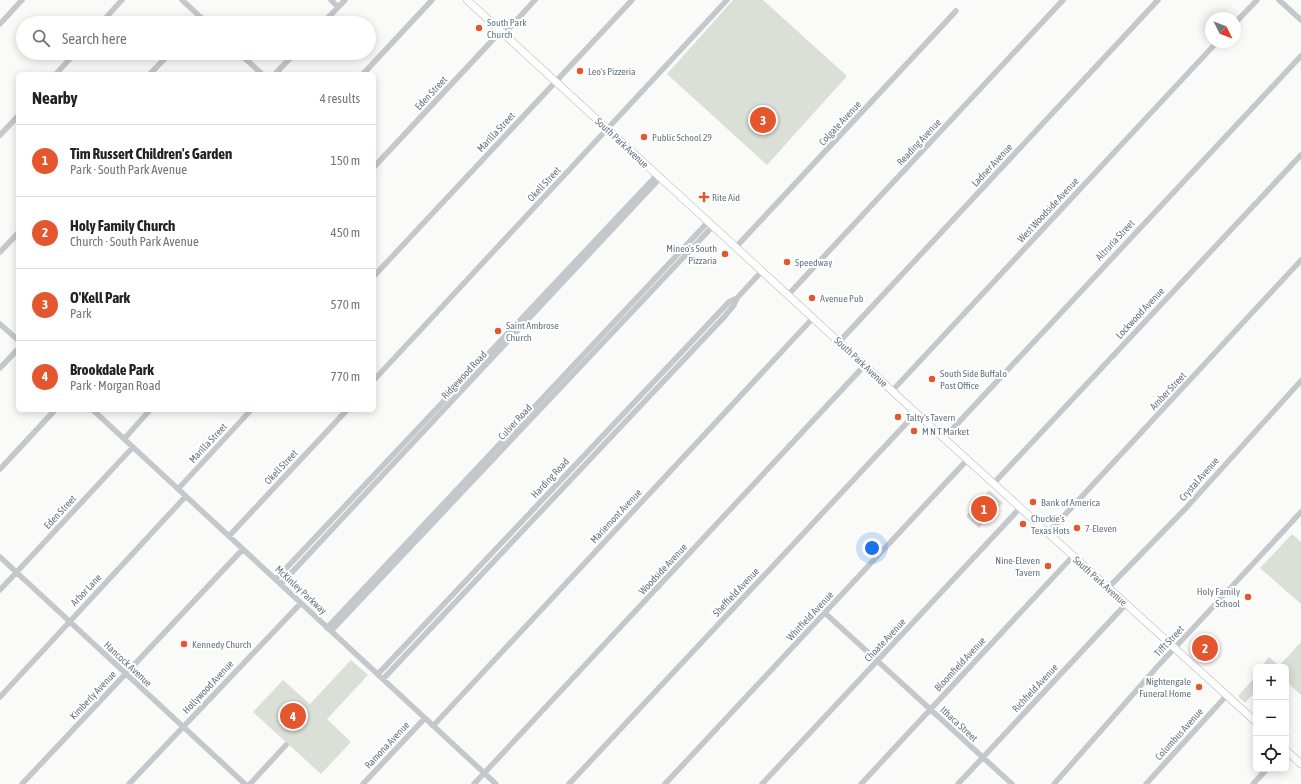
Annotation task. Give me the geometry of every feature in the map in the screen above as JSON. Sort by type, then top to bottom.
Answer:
[{"type":"main road","name":"South Park Avenue","points":[[467,0],[864,366],[1253,719]]},
{"type":"main road","points":[[1289,753],[1301,764]]},
{"type":"street","points":[[1,22],[22,0]]},
{"type":"street","points":[[108,16],[122,0]]},
{"type":"street","points":[[182,0],[196,16]]},
{"type":"street","points":[[330,0],[338,7]]},
{"type":"street","points":[[330,16],[345,0]]},
{"type":"street","points":[[365,72],[432,0]]},
{"type":"street","name":"Eden Street","points":[[376,165],[502,32],[535,0]]},
{"type":"street","name":"Marilla Street","points":[[376,274],[632,0]]},
{"type":"street","name":"Okell Street","points":[[376,378],[727,0]]},
{"type":"street","name":"Reading Avenue","points":[[788,295],[1063,0]]},
{"type":"street","name":"Ladner Avenue","points":[[839,342],[1158,0]]},
{"type":"street","points":[[1241,17],[1257,0]]},
{"type":"street","points":[[1279,0],[1301,20]]},
{"type":"street","name":"Colgate Avenue","points":[[736,247],[956,11]]},
{"type":"street","name":"West Woodside Avenue","points":[[892,391],[1211,48]]},
{"type":"street","name":"Altruria Street","points":[[944,438],[1301,56]]},
{"type":"street","points":[[58,72],[69,60]]},
{"type":"street","points":[[152,72],[163,60]]},
{"type":"street","points":[[247,60],[260,72]]},
{"type":"street","points":[[277,72],[288,60]]},
{"type":"street","points":[[0,135],[16,118]]},
{"type":"street","name":"Lockwood Avenue","points":[[993,484],[1301,155]]},
{"type":"street","name":"Ridgewood Road","points":[[278,582],[659,176]]},
{"type":"street","name":"Culver Road","points":[[329,629],[710,224]]},
{"type":"street","points":[[0,252],[16,235]]},
{"type":"street","name":"Amber Street","points":[[1048,533],[1301,260]]},
{"type":"street","name":"Harding Road","points":[[378,674],[472,585],[675,369],[729,310],[737,298],[762,271]]},
{"type":"street","name":"Harding Road","points":[[383,679],[467,580],[729,302],[737,298]]},
{"type":"street","name":"Mariemont Avenue","points":[[433,726],[813,318]]},
{"type":"street","points":[[0,324],[16,338]]},
{"type":"street","points":[[0,368],[16,350]]},
{"type":"street","points":[[670,364],[675,369]]},
{"type":"street","name":"Woodside Avenue","points":[[474,784],[864,366]]},
{"type":"street","name":"Crystal Avenue","points":[[1108,588],[1186,508],[1301,381]]},
{"type":"street","points":[[628,408],[633,413]]},
{"type":"street","points":[[0,469],[53,412]]},
{"type":"street","name":"McKinley Parkway","points":[[95,412],[496,784]]},
{"type":"street","points":[[124,439],[148,412]]},
{"type":"street","name":"Marilla Street","points":[[178,489],[249,412]]},
{"type":"street","name":"Okell Street","points":[[230,536],[345,412]]},
{"type":"street","name":"Sheffield Avenue","points":[[569,784],[916,413]]},
{"type":"street","name":"Eden Street","points":[[0,590],[133,447]]},
{"type":"street","points":[[589,450],[594,455]]},
{"type":"street","name":"Whitfield Avenue","points":[[665,784],[967,460]]},
{"type":"street","points":[[548,494],[553,498]]},
{"type":"street","name":"Arbor Lane","points":[[0,697],[186,496]]},
{"type":"street","name":"Choate Avenue","points":[[762,784],[1020,508]]},
{"type":"street","name":"Tifft Street","points":[[1054,784],[1175,648],[1301,512]]},
{"type":"street","points":[[507,538],[512,542]]},
{"type":"street","name":"Kimberly Avenue","points":[[22,784],[243,549]]},
{"type":"street","name":"Bloomfield Avenue","points":[[861,784],[1073,556]]},
{"type":"street","name":"Hancock Avenue","points":[[0,557],[245,784]]},
{"type":"street","points":[[467,580],[472,585]]},
{"type":"street","name":"Hollywood Avenue","points":[[129,784],[301,603]]},
{"type":"street","name":"Richfield Avenue","points":[[958,784],[1126,604]]},
{"type":"street","name":"Ithaca Street","points":[[825,613],[1012,784]]},
{"type":"street","name":"Columbus Avenue","points":[[1146,784],[1227,695]]},
{"type":"street","name":"Ramona Avenue","points":[[363,784],[425,718]]},
{"type":"street","points":[[250,784],[286,745]]},
{"type":"street","points":[[1253,784],[1264,772]]},
{"type":"shaded area","points":[[733,0],[763,0],[847,76],[767,165],[667,74]]},
{"type":"shaded area","points":[[989,490],[1003,503],[979,528],[966,516]]},
{"type":"shaded area","points":[[1292,534],[1301,542],[1301,604],[1260,568]]},
{"type":"shaded area","points":[[1301,642],[1301,695],[1289,684],[1289,664],[1281,664]]},
{"type":"shaded area","points":[[1269,657],[1277,664],[1265,664],[1264,663]]},
{"type":"shaded area","points":[[351,660],[368,675],[327,719],[351,742],[321,774],[253,712],[283,680],[310,704]]},
{"type":"shaded area","points":[[1253,679],[1253,694],[1245,703],[1238,696]]},
{"type":"place","name":"South Park Church","points":[[479,28]]},
{"type":"place","name":"Leo's Pizzeria","points":[[580,71]]},
{"type":"place","name":"O'Kell Park","points":[[763,120]]},
{"type":"place","name":"Public School 29","points":[[644,137]]},
{"type":"place","name":"Rite Aid","points":[[704,197]]},
{"type":"place","name":"Mineo's South Pizzaria","points":[[725,254]]},
{"type":"place","name":"Speedway","points":[[787,262]]},
{"type":"place","name":"Avenue Pub","points":[[812,298]]},
{"type":"place","name":"Saint Ambrose Church","points":[[498,331]]},
{"type":"place","name":"South Side Buffalo Post Office","points":[[932,379]]},
{"type":"place","name":"Talty's Tavern","points":[[898,417]]},
{"type":"place","name":"M N T Market","points":[[914,431]]},
{"type":"place","name":"Bank of America","points":[[1033,502]]},
{"type":"place","name":"Tim Russert Children's Garden","points":[[984,509]]},
{"type":"place","name":"Chuckie's Texas Hots","points":[[1023,524]]},
{"type":"place","name":"7-Eleven","points":[[1077,528]]},
{"type":"place","name":"Nine-Eleven Tavern","points":[[1048,566]]},
{"type":"place","name":"Holy Family School","points":[[1248,597]]},
{"type":"place","name":"Kennedy Church","points":[[184,644]]},
{"type":"place","name":"Holy Family Church","points":[[1205,648]]},
{"type":"place","name":"Nightengale Funeral Home","points":[[1199,687]]},
{"type":"place","name":"Brookdale Park","points":[[293,716]]}]
